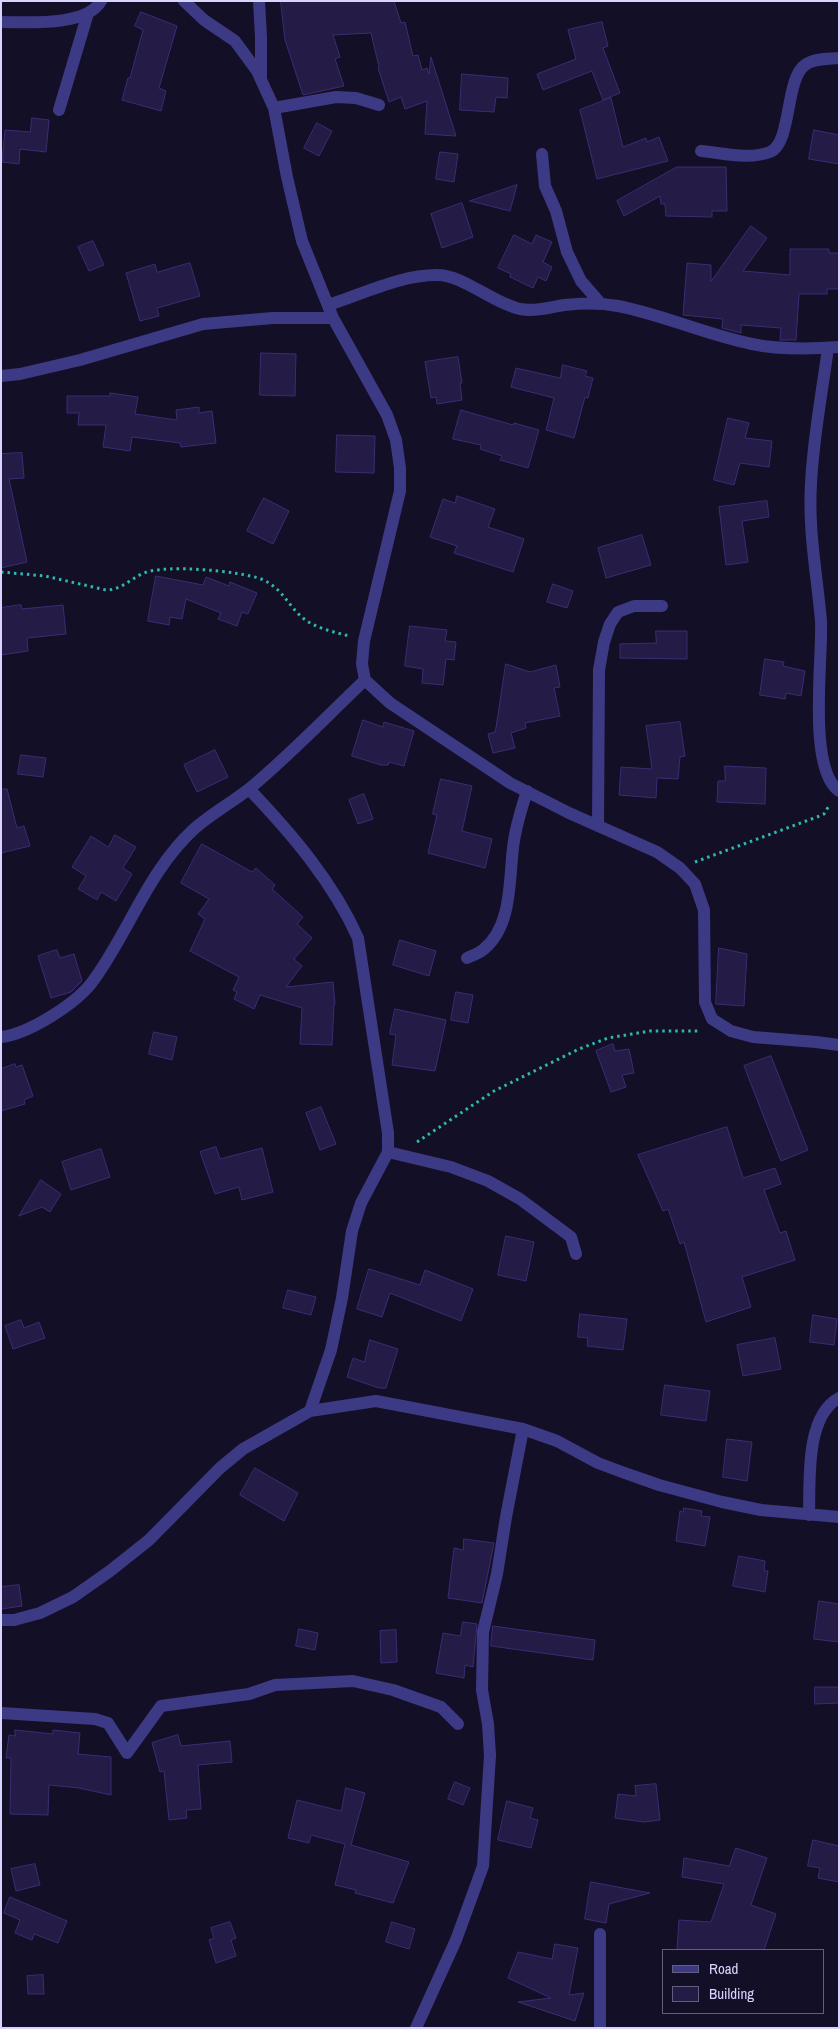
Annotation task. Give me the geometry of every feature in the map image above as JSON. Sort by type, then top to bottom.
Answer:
[{"type":"street","points":[[1,22],[73,19],[88,13],[101,1]]},
{"type":"street","points":[[184,1],[204,20],[235,41],[257,71],[274,108],[302,241],[333,318],[387,415],[396,440],[400,468],[400,491],[364,641],[362,664],[365,680],[390,703],[510,783],[598,826],[657,852],[680,868],[695,884],[704,910],[705,1002],[712,1020],[731,1031],[752,1037],[839,1045]]},
{"type":"street","points":[[258,1],[261,37],[261,80]]},
{"type":"street","points":[[59,110],[88,13]]},
{"type":"street","points":[[701,151],[747,156],[771,152],[782,141],[790,99],[799,72],[804,65],[814,61],[839,58]]},
{"type":"street","points":[[274,108],[336,97],[356,98],[379,105]]},
{"type":"street","points":[[542,154],[545,186],[556,211],[567,252],[580,280],[601,304]]},
{"type":"street","points":[[328,305],[396,281],[417,276],[439,275],[456,280],[506,305],[522,310],[540,310],[565,305],[616,305],[751,344],[776,348],[833,348],[811,484],[811,524],[821,623],[818,701],[820,738],[826,768],[831,782],[838,791]]},
{"type":"street","points":[[1,376],[20,374],[80,360],[203,324],[273,318],[333,318]]},
{"type":"street","points":[[598,826],[599,670],[604,642],[610,624],[618,612],[634,606],[662,606]]},
{"type":"street","points":[[1,1037],[25,1032],[45,1021],[93,982],[146,890],[173,852],[194,829],[249,788],[365,680]]},
{"type":"street","points":[[249,788],[272,813],[334,891],[346,911],[358,938],[388,1133],[388,1152],[361,1204],[352,1231],[332,1350],[310,1411]]},
{"type":"street","points":[[467,958],[484,950],[494,938],[503,921],[508,899],[517,819],[527,791]]},
{"type":"street","points":[[388,1152],[451,1167],[488,1180],[520,1199],[571,1238],[576,1254]]},
{"type":"street","points":[[809,1515],[810,1470],[814,1440],[821,1417],[832,1402],[839,1398]]},
{"type":"street","points":[[3,1622],[48,1609],[73,1597],[110,1571],[149,1540],[220,1468],[243,1449],[310,1411],[376,1402],[523,1429],[557,1441],[598,1463],[659,1485],[722,1502],[762,1510],[839,1517]]},
{"type":"street","points":[[416,2028],[456,1940],[483,1866],[490,1755],[488,1724],[482,1690],[482,1632],[498,1574],[506,1517],[523,1429]]},
{"type":"street","points":[[1,1713],[95,1719],[108,1723],[127,1753],[161,1706],[249,1694],[275,1685],[353,1681],[393,1690],[441,1707],[458,1724]]},
{"type":"street","points":[[600,1934],[600,2028]]},
{"type":"path","points":[[1,572],[44,576],[106,590],[121,586],[144,573],[166,570],[244,574],[263,580],[276,588],[286,597],[295,610],[314,625],[364,641]]},
{"type":"path","points":[[680,868],[824,814],[838,791]]},
{"type":"path","points":[[402,1156],[420,1140],[494,1091],[579,1049],[608,1038],[650,1031],[731,1031]]},
{"type":"building","points":[[281,1],[394,1],[401,23],[405,22],[413,56],[418,55],[422,70],[427,68],[429,74],[431,57],[456,136],[425,134],[427,101],[405,109],[401,97],[389,102],[378,68],[371,33],[333,35],[340,57],[335,59],[344,86],[303,95],[285,40]]},
{"type":"building","points":[[141,12],[177,26],[159,88],[166,91],[161,111],[122,100],[143,30],[135,26]]},
{"type":"building","points":[[602,22],[608,46],[603,48],[620,93],[603,100],[592,71],[543,90],[537,74],[576,59],[568,30]]},
{"type":"building","points":[[462,74],[508,78],[507,98],[496,97],[494,112],[460,110]]},
{"type":"building","points":[[611,98],[623,147],[646,138],[647,142],[659,137],[668,161],[597,179],[580,110]]},
{"type":"building","points":[[32,118],[49,120],[46,152],[20,149],[19,164],[2,162],[5,130],[30,132]]},
{"type":"building","points":[[317,123],[332,131],[319,156],[304,148]]},
{"type":"building","points":[[814,130],[839,135],[839,164],[809,159]]},
{"type":"building","points":[[440,152],[458,154],[454,182],[436,179]]},
{"type":"building","points":[[677,167],[726,167],[727,211],[712,211],[712,217],[666,216],[665,204],[661,204],[660,196],[624,216],[617,201]]},
{"type":"building","points":[[517,185],[510,211],[470,201]]},
{"type":"building","points":[[462,203],[473,237],[442,248],[431,214]]},
{"type":"building","points":[[751,226],[767,238],[743,271],[790,275],[790,249],[829,249],[829,253],[839,253],[839,289],[827,289],[827,294],[799,294],[796,340],[780,340],[781,328],[741,325],[741,333],[722,328],[723,319],[683,315],[687,263],[711,265],[711,281]]},
{"type":"building","points":[[514,235],[532,244],[536,235],[552,242],[543,262],[552,267],[546,281],[538,277],[533,288],[510,277],[511,274],[498,268]]},
{"type":"building","points":[[93,241],[104,265],[89,271],[78,247]]},
{"type":"building","points":[[190,263],[200,296],[157,308],[159,316],[140,321],[126,273],[155,264],[157,272]]},
{"type":"building","points":[[261,353],[296,354],[295,396],[260,395]]},
{"type":"building","points":[[458,357],[462,383],[460,383],[462,400],[437,404],[436,397],[431,398],[425,362]]},
{"type":"building","points":[[563,365],[587,371],[585,376],[593,378],[588,398],[585,397],[574,438],[546,430],[554,398],[511,387],[516,368],[560,378]]},
{"type":"building","points":[[110,393],[138,397],[135,414],[177,420],[176,410],[199,407],[199,413],[212,411],[216,443],[181,447],[180,443],[132,437],[130,451],[103,447],[106,425],[78,425],[79,413],[67,413],[67,396],[110,396]]},
{"type":"building","points":[[461,410],[513,425],[514,423],[539,430],[528,468],[500,460],[502,456],[480,449],[481,445],[453,439]]},
{"type":"building","points":[[728,418],[749,423],[745,438],[772,441],[769,467],[740,463],[734,485],[714,480]]},
{"type":"building","points":[[337,435],[375,436],[374,473],[336,472]]},
{"type":"building","points":[[22,453],[24,478],[9,479],[27,562],[1,568],[1,454]]},
{"type":"building","points":[[457,496],[495,509],[488,527],[524,539],[513,572],[454,553],[457,546],[430,537],[443,499],[455,503]]},
{"type":"building","points":[[264,498],[289,511],[273,544],[247,531]]},
{"type":"building","points":[[767,501],[769,517],[742,521],[748,562],[726,565],[719,507]]},
{"type":"building","points":[[642,535],[651,565],[606,578],[598,548]]},
{"type":"building","points":[[156,576],[203,585],[206,577],[229,586],[230,582],[257,593],[248,614],[242,612],[237,626],[218,619],[221,613],[186,599],[182,619],[170,617],[169,625],[148,621]]},
{"type":"building","points":[[553,584],[573,591],[567,608],[547,602]]},
{"type":"building","points":[[21,605],[22,609],[63,605],[66,634],[27,638],[28,651],[1,655],[1,608]]},
{"type":"building","points":[[410,626],[447,630],[445,641],[456,642],[454,660],[446,659],[443,685],[422,683],[423,669],[405,666]]},
{"type":"building","points":[[656,631],[687,631],[687,659],[620,658],[620,644],[656,643]]},
{"type":"building","points":[[765,659],[784,662],[783,666],[805,671],[801,696],[786,693],[785,699],[760,695]]},
{"type":"building","points":[[506,664],[530,672],[556,665],[560,687],[554,688],[560,716],[525,723],[526,728],[511,733],[515,748],[493,753],[488,734],[495,732]]},
{"type":"building","points":[[363,720],[383,727],[384,722],[414,731],[404,766],[389,762],[388,765],[381,765],[352,756]]},
{"type":"building","points":[[680,722],[685,756],[680,757],[678,779],[657,778],[656,798],[619,795],[621,767],[652,769],[646,726]]},
{"type":"building","points":[[215,750],[228,777],[197,792],[184,765]]},
{"type":"building","points":[[21,755],[46,758],[43,777],[18,774]]},
{"type":"building","points":[[725,766],[766,768],[765,804],[717,802],[718,781],[725,781]]},
{"type":"building","points":[[441,779],[472,786],[462,831],[492,839],[485,868],[428,853],[437,815],[433,814]]},
{"type":"building","points":[[1,789],[7,789],[17,828],[24,826],[30,846],[1,853]]},
{"type":"building","points":[[364,794],[373,819],[358,824],[349,800]]},
{"type":"building","points":[[115,835],[136,847],[123,868],[132,874],[116,901],[101,892],[97,900],[78,889],[86,876],[72,867],[91,836],[108,847]]},
{"type":"building","points":[[202,844],[252,872],[256,868],[275,885],[272,889],[303,917],[297,924],[312,938],[294,959],[302,966],[286,987],[333,982],[335,1004],[332,1045],[300,1044],[302,1008],[260,995],[254,1009],[234,999],[237,992],[233,990],[239,977],[190,951],[205,919],[198,914],[209,899],[181,883]]},
{"type":"building","points":[[400,940],[436,951],[429,976],[393,965]]},
{"type":"building","points":[[719,948],[747,954],[744,1006],[716,1004]]},
{"type":"building","points":[[57,950],[60,958],[74,954],[82,981],[71,992],[51,998],[38,956]]},
{"type":"building","points":[[456,992],[473,995],[468,1023],[451,1020]]},
{"type":"building","points":[[395,1009],[446,1020],[435,1071],[392,1065],[396,1035],[390,1034]]},
{"type":"building","points":[[154,1032],[177,1037],[172,1060],[149,1054]]},
{"type":"building","points":[[613,1044],[615,1051],[629,1049],[634,1073],[622,1075],[626,1087],[611,1092],[596,1051]]},
{"type":"building","points":[[771,1056],[808,1150],[781,1161],[744,1066]]},
{"type":"building","points":[[15,1064],[16,1067],[22,1065],[33,1096],[24,1100],[25,1104],[1,1111],[1,1069]]},
{"type":"building","points":[[321,1107],[336,1144],[320,1150],[306,1113]]},
{"type":"building","points":[[727,1127],[743,1178],[775,1168],[781,1184],[764,1190],[780,1233],[786,1231],[795,1260],[742,1277],[751,1307],[706,1322],[684,1242],[680,1244],[668,1209],[663,1211],[638,1155]]},
{"type":"building","points":[[216,1147],[220,1159],[262,1148],[273,1192],[242,1200],[239,1187],[215,1194],[200,1152]]},
{"type":"building","points":[[101,1149],[110,1177],[71,1190],[62,1162]]},
{"type":"building","points":[[41,1180],[61,1194],[50,1212],[42,1207],[19,1216]]},
{"type":"building","points":[[506,1236],[534,1242],[526,1281],[498,1275]]},
{"type":"building","points":[[369,1269],[420,1285],[425,1270],[473,1289],[461,1321],[390,1293],[382,1317],[357,1309]]},
{"type":"building","points":[[288,1290],[316,1297],[311,1315],[283,1308]]},
{"type":"building","points":[[580,1314],[627,1319],[623,1350],[587,1346],[588,1338],[578,1337]]},
{"type":"building","points":[[813,1315],[837,1319],[834,1345],[810,1342]]},
{"type":"building","points":[[21,1320],[24,1328],[39,1322],[45,1338],[13,1349],[5,1326]]},
{"type":"building","points":[[775,1338],[781,1369],[743,1376],[737,1345]]},
{"type":"building","points":[[370,1340],[398,1349],[386,1388],[379,1388],[347,1377],[353,1358],[364,1362]]},
{"type":"building","points":[[665,1385],[710,1391],[706,1421],[661,1415]]},
{"type":"building","points":[[727,1439],[752,1442],[747,1481],[723,1477]]},
{"type":"building","points":[[255,1468],[298,1493],[284,1521],[240,1495]]},
{"type":"building","points":[[684,1508],[702,1511],[701,1516],[710,1517],[705,1546],[676,1541],[680,1511],[683,1512]]},
{"type":"building","points":[[464,1539],[494,1543],[482,1603],[448,1598],[454,1548],[463,1550]]},
{"type":"building","points":[[739,1556],[765,1561],[764,1571],[768,1571],[765,1592],[733,1586]]},
{"type":"building","points":[[19,1585],[22,1606],[1,1609],[1,1587]]},
{"type":"building","points":[[819,1601],[839,1604],[839,1642],[814,1639]]},
{"type":"building","points":[[463,1622],[477,1624],[473,1667],[465,1665],[464,1678],[436,1673],[443,1633],[460,1636]]},
{"type":"building","points":[[493,1626],[595,1640],[593,1660],[491,1646]]},
{"type":"building","points":[[299,1629],[318,1633],[315,1650],[296,1646]]},
{"type":"building","points":[[396,1630],[397,1662],[381,1663],[380,1631]]},
{"type":"building","points":[[815,1687],[839,1687],[839,1703],[815,1704]]},
{"type":"building","points":[[15,1730],[53,1734],[53,1730],[80,1733],[78,1754],[111,1757],[111,1795],[79,1788],[49,1785],[48,1815],[10,1814],[11,1758],[6,1758],[9,1735],[15,1736]]},
{"type":"building","points":[[178,1735],[181,1746],[230,1741],[232,1762],[198,1765],[201,1809],[186,1810],[187,1818],[169,1820],[164,1771],[160,1772],[152,1743]]},
{"type":"building","points":[[455,1782],[470,1788],[463,1805],[448,1799]]},
{"type":"building","points":[[656,1784],[660,1820],[644,1822],[615,1818],[618,1794],[636,1796],[635,1786]]},
{"type":"building","points":[[346,1788],[365,1793],[351,1845],[409,1862],[393,1903],[355,1893],[356,1890],[335,1885],[345,1844],[311,1835],[309,1843],[288,1838],[297,1800],[341,1811]]},
{"type":"building","points":[[507,1801],[533,1808],[530,1818],[538,1820],[531,1848],[498,1840]]},
{"type":"building","points":[[813,1840],[839,1846],[839,1882],[818,1878],[820,1868],[808,1866]]},
{"type":"building","points":[[736,1848],[767,1858],[751,1905],[776,1914],[764,1949],[677,1949],[679,1920],[711,1922],[724,1884],[682,1877],[684,1858],[729,1866]]},
{"type":"building","points":[[35,1864],[40,1885],[16,1891],[11,1869]]},
{"type":"building","points":[[591,1882],[650,1893],[609,1904],[606,1923],[585,1919]]},
{"type":"building","points":[[10,1897],[67,1921],[58,1943],[34,1934],[32,1940],[15,1933],[20,1920],[4,1913]]},
{"type":"building","points":[[230,1922],[236,1938],[231,1940],[236,1956],[216,1963],[209,1940],[214,1938],[211,1928]]},
{"type":"building","points":[[392,1922],[415,1929],[409,1949],[386,1942]]},
{"type":"building","points":[[555,1944],[578,1948],[569,1995],[584,1993],[575,2021],[518,2002],[551,1998],[508,1978],[518,1952],[552,1959]]},
{"type":"building","points":[[43,1975],[44,1994],[28,1994],[27,1976]]}]
